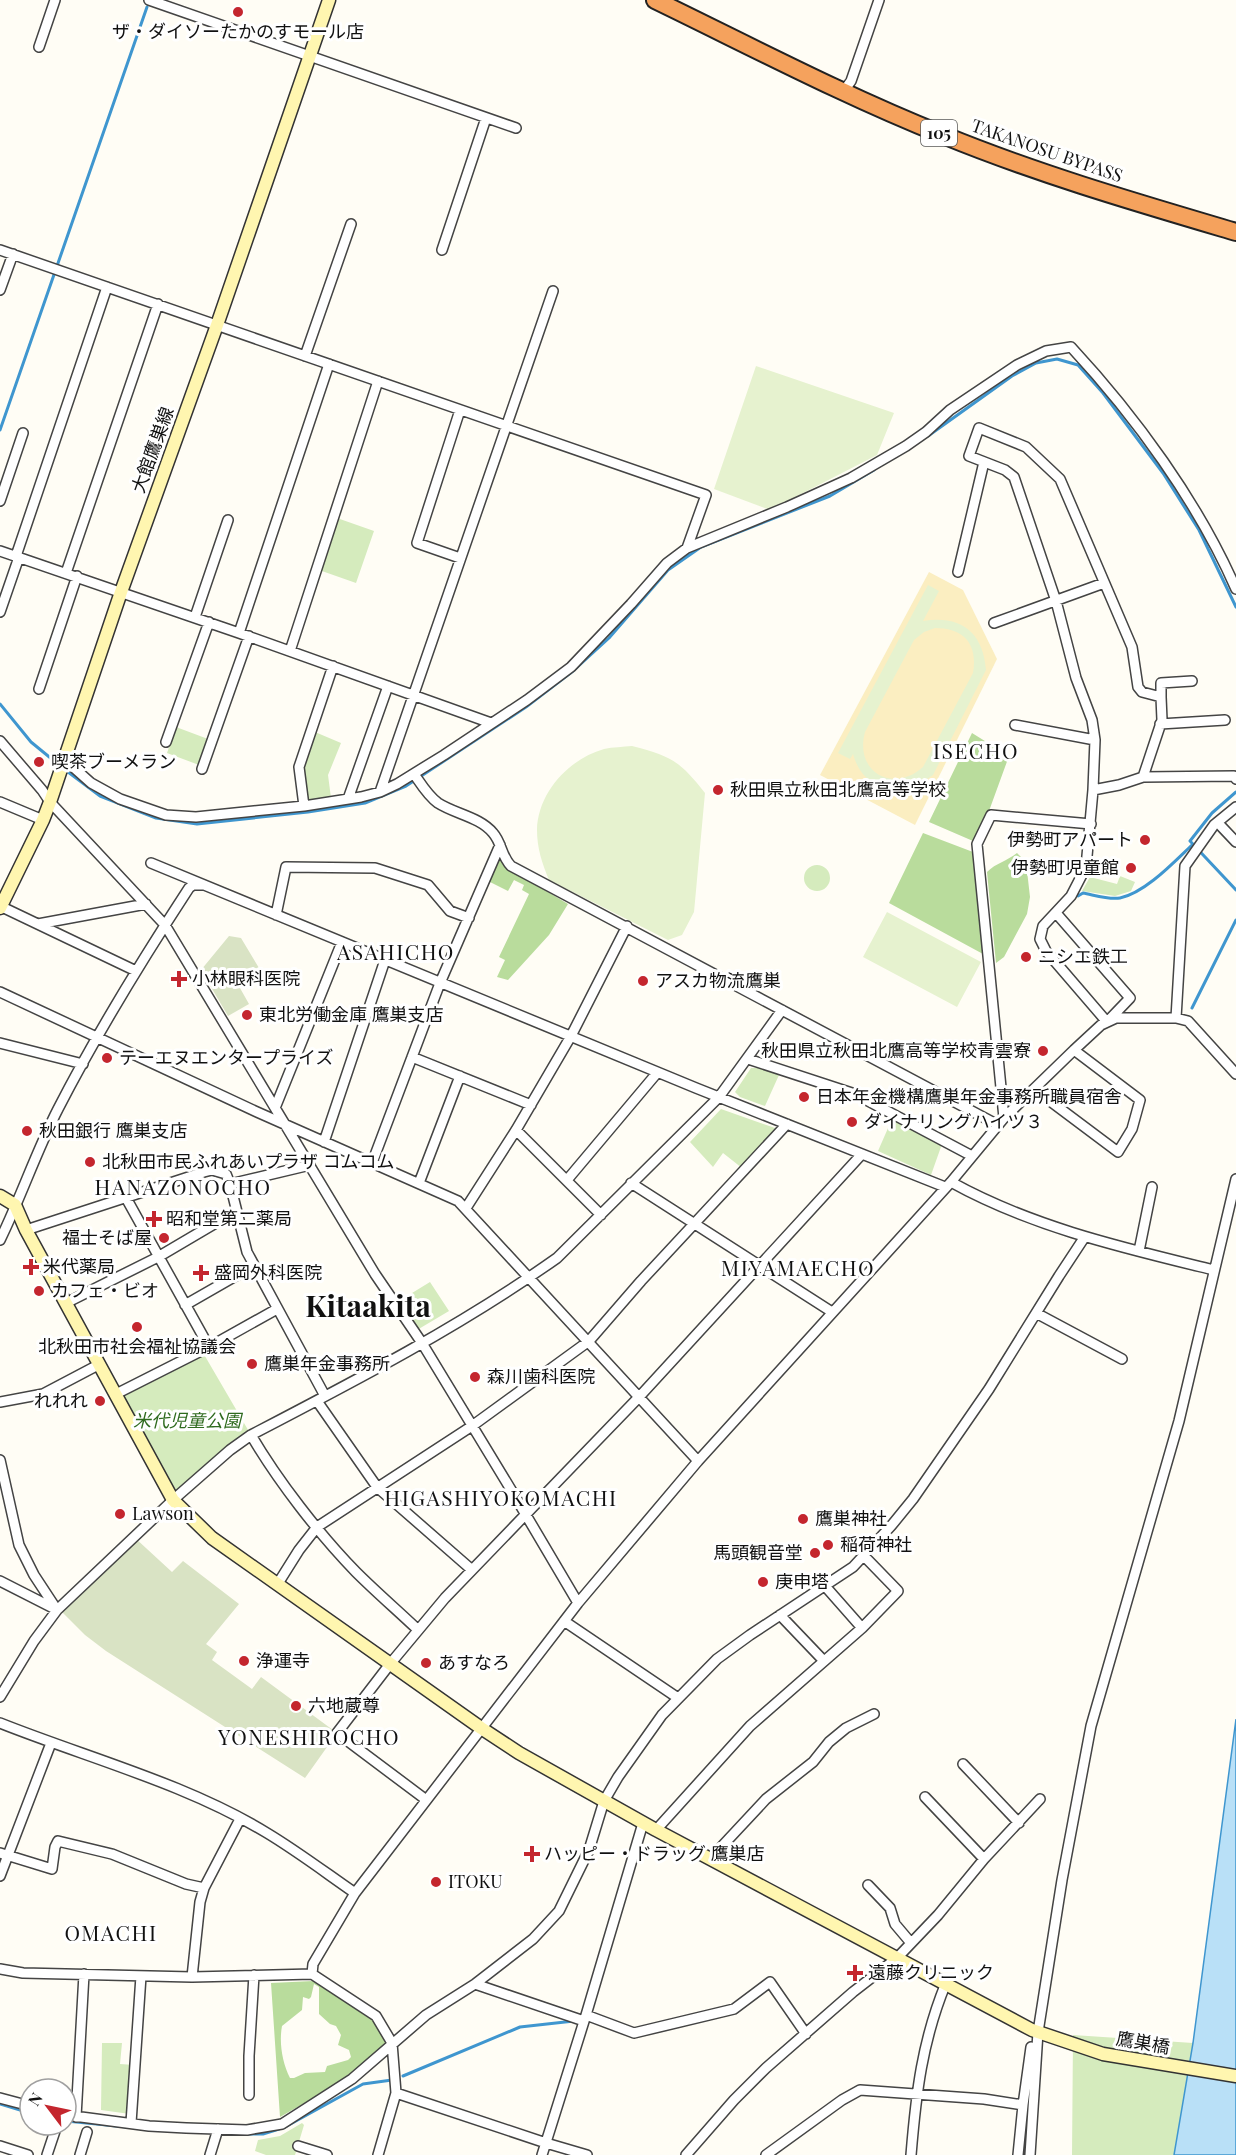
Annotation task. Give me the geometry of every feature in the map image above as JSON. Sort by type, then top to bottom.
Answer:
[{"type":"highway","name":"TAKANOSU BYPASS","points":[[655,0],[843,92],[940,134],[1005,159],[1236,232]]},
{"type":"street","points":[[39,47],[55,0]]},
{"type":"street","points":[[149,0],[516,128]]},
{"type":"street","name":"大館鷹巣線","points":[[0,907],[50,802],[121,592],[329,0]]},
{"type":"street","points":[[843,92],[851,81],[879,0]]},
{"type":"street","points":[[442,250],[486,118]]},
{"type":"street","points":[[305,356],[351,224]]},
{"type":"street","points":[[0,250],[706,495],[687,548]]},
{"type":"street","points":[[0,290],[13,254]]},
{"type":"street","points":[[0,612],[107,286]]},
{"type":"street","points":[[380,792],[552,291]]},
{"type":"street","points":[[66,573],[158,304]]},
{"type":"street","points":[[62,764],[120,799],[166,815],[196,817],[304,806],[380,792],[416,776],[571,667],[609,629],[667,563],[687,548],[851,478],[906,446],[926,432],[950,410],[1017,365],[1046,351],[1071,347],[1111,392],[1173,477],[1210,535],[1236,589]]},
{"type":"street","points":[[202,770],[329,364]]},
{"type":"street","points":[[290,651],[378,381]]},
{"type":"street","points":[[460,410],[417,543],[460,558]]},
{"type":"street","points":[[1107,1022],[1046,951],[1040,939],[1043,926],[1071,896],[1086,867],[1095,741],[1092,720],[1076,678],[1056,601],[1014,477],[1005,470],[969,456],[979,428],[1026,447],[1060,479],[1132,647],[1138,687],[1142,692],[1161,697]]},
{"type":"street","points":[[0,501],[23,434]]},
{"type":"street","points":[[958,572],[984,462]]},
{"type":"street","points":[[195,617],[228,520]]},
{"type":"street","points":[[0,551],[244,634],[491,723]]},
{"type":"street","points":[[39,689],[77,576]]},
{"type":"street","points":[[994,623],[1104,583]]},
{"type":"street","points":[[166,742],[209,622]]},
{"type":"street","points":[[304,806],[299,767],[333,666]]},
{"type":"street","points":[[1143,777],[1160,724],[1161,683],[1192,681]]},
{"type":"street","points":[[348,799],[388,686]]},
{"type":"street","points":[[1160,724],[1225,720]]},
{"type":"street","points":[[1015,725],[1095,741]]},
{"type":"street","points":[[0,741],[50,802],[165,925],[375,1274],[422,1343],[578,1603]]},
{"type":"street","points":[[416,776],[428,794],[438,803],[492,831],[505,861],[511,866],[782,1010],[1001,1121]]},
{"type":"street","points":[[1093,790],[1143,777],[1203,776],[1217,778],[1234,776],[1236,779]]},
{"type":"street","points":[[0,802],[43,820]]},
{"type":"street","points":[[1176,1018],[1185,866],[1218,823],[1236,807]]},
{"type":"street","points":[[1001,1121],[977,844],[991,815],[1090,824]]},
{"type":"street","points":[[1218,823],[1236,842]]},
{"type":"street","points":[[372,1163],[440,983],[500,845]]},
{"type":"street","points":[[151,863],[657,1073],[862,1154],[948,1184],[1084,1238],[1214,1270]]},
{"type":"street","points":[[276,915],[286,867],[305,866],[375,868],[428,885],[450,911],[469,918]]},
{"type":"street","points":[[0,1240],[44,1138],[98,1036],[189,888],[193,885],[201,885]]},
{"type":"street","points":[[38,924],[146,904]]},
{"type":"street","points":[[0,907],[136,971]]},
{"type":"street","points":[[1056,913],[1130,998],[1107,1022]]},
{"type":"street","points":[[466,1208],[516,1130],[571,1036],[627,926]]},
{"type":"street","points":[[275,1108],[342,942]]},
{"type":"street","points":[[324,1142],[385,960]]},
{"type":"street","points":[[0,992],[286,1125],[458,1201],[698,1461]]},
{"type":"street","points":[[0,1697],[34,1641],[57,1610],[230,1450],[251,1435],[422,1343],[529,1278],[557,1258],[719,1097],[782,1010]]},
{"type":"street","points":[[312,1974],[313,1964],[355,1893],[425,1799],[578,1603],[698,1461],[948,1184],[1001,1121],[1101,1025],[1116,1018],[1176,1018],[1188,1021],[1236,1074]]},
{"type":"street","points":[[0,1043],[83,1064]]},
{"type":"street","points":[[1034,1089],[1118,1152],[1132,1129],[1140,1100],[1074,1050]]},
{"type":"street","points":[[412,1057],[531,1105]]},
{"type":"street","points":[[748,1059],[855,1094],[972,1156]]},
{"type":"street","points":[[567,1180],[657,1073]]},
{"type":"street","points":[[419,1183],[460,1076]]},
{"type":"street","points":[[277,1585],[298,1550],[317,1527],[472,1426],[589,1341],[787,1124]]},
{"type":"street","points":[[516,1130],[601,1215]]},
{"type":"street","points":[[425,1799],[337,1733],[417,1629],[640,1396],[862,1154]]},
{"type":"street","points":[[230,1184],[310,1165]]},
{"type":"street","points":[[26,1230],[124,1196],[212,1170],[226,1174],[247,1252],[278,1309],[321,1399],[377,1487],[472,1570]]},
{"type":"street","points":[[1030,2155],[1039,2032],[1066,1854],[1091,1726],[1179,1421],[1236,1179]]},
{"type":"street","points":[[631,1184],[832,1312]]},
{"type":"street","points":[[1139,1251],[1152,1187]]},
{"type":"street","points":[[0,1196],[15,1205]]},
{"type":"street","points":[[124,1196],[209,1347]]},
{"type":"street","name":"鷹巣橋","points":[[15,1205],[26,1230],[174,1500],[212,1538],[277,1585],[519,1754],[710,1859],[1039,2032],[1112,2056],[1236,2076]]},
{"type":"street","points":[[66,1303],[158,1257],[236,1211]]},
{"type":"street","points":[[78,2117],[149,2126],[218,2129],[247,2130],[282,2124],[352,2079],[426,2015],[475,1984],[534,1940],[559,1911],[589,1850],[604,1801],[618,1777],[662,1715],[717,1659],[853,1567],[864,1556],[913,1499],[989,1389],[1084,1238]]},
{"type":"street","points":[[185,1305],[253,1266]]},
{"type":"street","points":[[116,1394],[278,1309]]},
{"type":"street","points":[[1036,1313],[1122,1359]]},
{"type":"street","points":[[0,1402],[43,1394],[100,1364]]},
{"type":"street","points":[[251,1435],[266,1460],[317,1527],[355,1571],[417,1629]]},
{"type":"street","points":[[0,1460],[19,1545],[34,1575],[57,1610]]},
{"type":"street","points":[[656,1830],[750,1725],[862,1628],[898,1591],[864,1556]]},
{"type":"street","points":[[0,1581],[57,1610]]},
{"type":"street","points":[[825,1586],[862,1628]]},
{"type":"street","points":[[780,1615],[823,1660]]},
{"type":"street","points":[[564,1621],[678,1698]]},
{"type":"street","points":[[710,1859],[766,1799],[813,1762],[829,1742],[846,1728],[874,1714]]},
{"type":"street","points":[[0,1723],[163,1783],[240,1819],[267,1832],[355,1893]]},
{"type":"street","points":[[0,1876],[4,1855],[51,1743]]},
{"type":"street","points":[[963,1764],[1019,1823]]},
{"type":"street","points":[[925,1797],[984,1859]]},
{"type":"street","points":[[686,2155],[734,2100],[766,2068],[897,1958],[1040,1799]]},
{"type":"street","points":[[192,1977],[200,1902],[204,1887],[240,1819]]},
{"type":"street","points":[[542,2155],[643,1823]]},
{"type":"street","points":[[4,1855],[52,1869],[55,1847],[58,1842],[112,1854],[186,1884],[204,1887]]},
{"type":"street","points":[[868,1885],[890,1908],[895,1924],[911,1943]]},
{"type":"street","points":[[0,1969],[23,1973],[192,1977],[312,1974],[376,2016],[392,2043],[396,2093],[378,2155]]},
{"type":"street","points":[[75,2077],[84,1974]]},
{"type":"street","points":[[249,2095],[254,1975]]},
{"type":"street","points":[[131,2123],[141,1976]]},
{"type":"street","points":[[475,1984],[634,2033],[734,2009],[770,1982],[806,2034]]},
{"type":"street","points":[[911,2155],[916,2094],[933,2016],[946,1983]]},
{"type":"street","points":[[1018,2155],[1031,2058],[1039,2032]]},
{"type":"street","points":[[766,2155],[842,2100],[860,2090],[984,2099],[1023,2105]]},
{"type":"street","points":[[396,2093],[587,2155]]},
{"type":"street","points":[[0,2098],[18,2103]]},
{"type":"street","points":[[210,2155],[218,2129]]},
{"type":"street","points":[[80,2155],[87,2132]]},
{"type":"street","points":[[47,2155],[53,2137]]},
{"type":"street","points":[[0,2146],[28,2155]]},
{"type":"street","points":[[298,2146],[327,2155]]},
{"type":"green space","points":[[756,366],[894,413],[877,455],[770,510],[714,489]]},
{"type":"green space","points":[[337,518],[374,531],[356,583],[319,570]]},
{"type":"green space","points":[[928,585],[939,591],[923,621],[948,621],[968,629],[980,645],[986,670],[933,775],[910,787],[886,788],[866,777],[858,767],[853,754],[850,759],[838,753]],"holes":[[[935,628],[961,635],[971,646],[973,673],[923,767],[900,779],[879,775],[865,758],[863,746],[865,732],[914,640],[924,632]]]},
{"type":"green space","points":[[176,727],[208,739],[199,765],[167,753]]},
{"type":"green space","points":[[315,732],[341,743],[328,775],[331,798],[307,803],[302,768]]},
{"type":"green space","points":[[972,733],[1009,756],[989,811],[973,841],[929,822]]},
{"type":"green space","points":[[632,746],[674,761],[705,793],[694,912],[682,935],[668,940],[549,880],[539,849],[537,830],[539,816],[549,790],[558,779],[568,769],[591,754],[607,748]]},
{"type":"green space","points":[[923,833],[973,852],[983,954],[889,903]]},
{"type":"green space","points":[[499,853],[511,870],[568,904],[549,935],[508,980],[497,977],[505,960],[499,957],[529,894],[522,890],[524,885],[514,880],[508,891],[488,881]]},
{"type":"green space","points":[[1017,853],[1026,862],[1030,897],[1027,914],[1004,957],[996,963],[987,872]]},
{"type":"green space","points":[[817,865],[826,869],[830,878],[826,887],[817,891],[808,887],[804,878],[808,869]]},
{"type":"green space","points":[[1120,876],[1135,882],[1131,891],[1115,896],[1082,891],[1090,877],[1117,884]]},
{"type":"green space","points":[[887,912],[981,962],[957,1007],[863,957]]},
{"type":"green space","points":[[229,936],[241,938],[259,968],[236,981],[249,1004],[228,1016],[201,970]]},
{"type":"green space","points":[[751,1068],[762,1068],[779,1075],[765,1106],[740,1097],[735,1092]]},
{"type":"green space","points":[[721,1109],[775,1128],[777,1131],[742,1168],[723,1153],[713,1167],[690,1142]]},
{"type":"green space","points":[[892,1119],[942,1144],[931,1175],[878,1151]]},
{"type":"green space","points":[[430,1282],[449,1311],[417,1330],[399,1301]]},
{"type":"green space","name":"米代児童公園","points":[[202,1351],[251,1435],[173,1500],[116,1394]]},
{"type":"green space","points":[[134,1537],[172,1572],[183,1561],[239,1604],[206,1644],[217,1652],[212,1660],[252,1689],[261,1677],[337,1733],[305,1778],[106,1651],[85,1635],[59,1609]]},
{"type":"green space","points":[[313,1981],[370,2015],[386,2044],[350,2077],[280,2117],[271,1983]],"holes":[[[314,1984],[319,1987],[319,2014],[330,2024],[336,2026],[341,2035],[338,2045],[349,2050],[351,2057],[327,2066],[325,2072],[305,2073],[290,2078],[282,2052],[282,2026],[302,2010],[303,1997],[309,1999],[311,1997]]]},
{"type":"green space","points":[[1073,2035],[1193,2043],[1174,2155],[1072,2155]]},
{"type":"green space","points":[[102,2043],[122,2043],[120,2064],[134,2065],[130,2114],[101,2110]]},
{"type":"green space","points":[[302,2123],[304,2125],[295,2155],[266,2155],[255,2151],[258,2140],[280,2136]]},
{"type":"sand","points":[[929,572],[963,590],[997,659],[915,825],[820,775]]},
{"type":"water","points":[[1236,1719],[1236,2155],[1174,2155],[1193,2043]]},
{"type":"waterway","points":[[0,430],[147,7]]},
{"type":"waterway","points":[[928,436],[1012,376],[1036,363],[1057,359],[1078,365],[1103,393],[1163,473],[1199,530],[1236,607]]},
{"type":"waterway","points":[[64,769],[100,796],[156,818],[197,824],[308,812],[365,803],[406,786],[526,707],[573,671],[609,638],[668,570],[701,547],[830,496],[874,470]]},
{"type":"waterway","points":[[0,704],[31,742],[59,765]]},
{"type":"waterway","points":[[1236,792],[1212,813],[1190,841],[1236,890]]},
{"type":"waterway","points":[[1078,896],[1083,893],[1106,898],[1130,895],[1159,876],[1192,845]]},
{"type":"waterway","points":[[1192,1008],[1236,920]]},
{"type":"waterway","points":[[403,2076],[520,2027],[574,2021]]},
{"type":"waterway","points":[[285,2127],[363,2084],[392,2080]]},
{"type":"waterway","points":[[0,2104],[18,2109]]},
{"type":"waterway","points":[[78,2122],[127,2127]]},
{"type":"waterway","points":[[247,2134],[263,2134],[279,2129]]},
{"type":"place","name":"ザ・ダイソーたかのすモール店","points":[[238,12]]},
{"type":"place","name":"喫茶ブーメラン","points":[[39,762]]},
{"type":"place","name":"秋田県立秋田北鷹高等学校","points":[[718,790]]},
{"type":"place","name":"伊勢町アパート","points":[[1145,840]]},
{"type":"place","name":"伊勢町児童館","points":[[1131,868]]},
{"type":"place","name":"ニシエ鉄工","points":[[1026,957]]},
{"type":"place","name":"小林眼科医院","points":[[179,979]]},
{"type":"place","name":"アスカ物流鷹巣","points":[[643,981]]},
{"type":"place","name":"東北労働金庫 鷹巣支店","points":[[247,1015]]},
{"type":"place","name":"秋田県立秋田北鷹高等学校青雲寮","points":[[1043,1051]]},
{"type":"place","name":"テーエヌエンタープライズ","points":[[107,1058]]},
{"type":"place","name":"日本年金機構鷹巣年金事務所職員宿舎","points":[[804,1097]]},
{"type":"place","name":"ダイナリングハイツ３","points":[[852,1122]]},
{"type":"place","name":"秋田銀行 鷹巣支店","points":[[27,1131]]},
{"type":"place","name":"北秋田市民ふれあいプラザ コムコム","points":[[90,1162]]},
{"type":"place","name":"昭和堂第二薬局","points":[[154,1219]]},
{"type":"place","name":"福士そば屋","points":[[164,1238]]},
{"type":"place","name":"米代薬局","points":[[31,1267]]},
{"type":"place","name":"盛岡外科医院","points":[[201,1273]]},
{"type":"place","name":"カフェ・ビオ","points":[[39,1291]]},
{"type":"place","name":"北秋田市社会福祉協議会","points":[[137,1327]]},
{"type":"place","name":"鷹巣年金事務所","points":[[252,1364]]},
{"type":"place","name":"森川歯科医院","points":[[475,1377]]},
{"type":"place","name":"れれれ","points":[[100,1401]]},
{"type":"place","name":"Lawson","points":[[120,1514]]},
{"type":"place","name":"鷹巣神社","points":[[803,1519]]},
{"type":"place","name":"稲荷神社","points":[[828,1545]]},
{"type":"place","name":"馬頭観音堂","points":[[815,1553]]},
{"type":"place","name":"庚申塔","points":[[763,1582]]},
{"type":"place","name":"浄運寺","points":[[244,1661]]},
{"type":"place","name":"あすなろ","points":[[426,1663]]},
{"type":"place","name":"六地蔵尊","points":[[296,1706]]},
{"type":"place","name":"ハッピー・ドラッグ 鷹巣店","points":[[532,1854]]},
{"type":"place","name":"ITOKU","points":[[436,1882]]},
{"type":"place","name":"遠藤クリニック","points":[[855,1973]]},
{"type":"district","name":"ISECHO","points":[[976,752]]},
{"type":"district","name":"ASAHICHO","points":[[396,953]]},
{"type":"district","name":"HANAZONOCHO","points":[[183,1188]]},
{"type":"district","name":"MIYAMAECHO","points":[[798,1269]]},
{"type":"district","name":"Kitaakita","points":[[368,1307]]},
{"type":"district","name":"HIGASHIYOKOMACHI","points":[[501,1499]]},
{"type":"district","name":"YONESHIROCHO","points":[[309,1738]]},
{"type":"district","name":"OMACHI","points":[[111,1934]]}]
